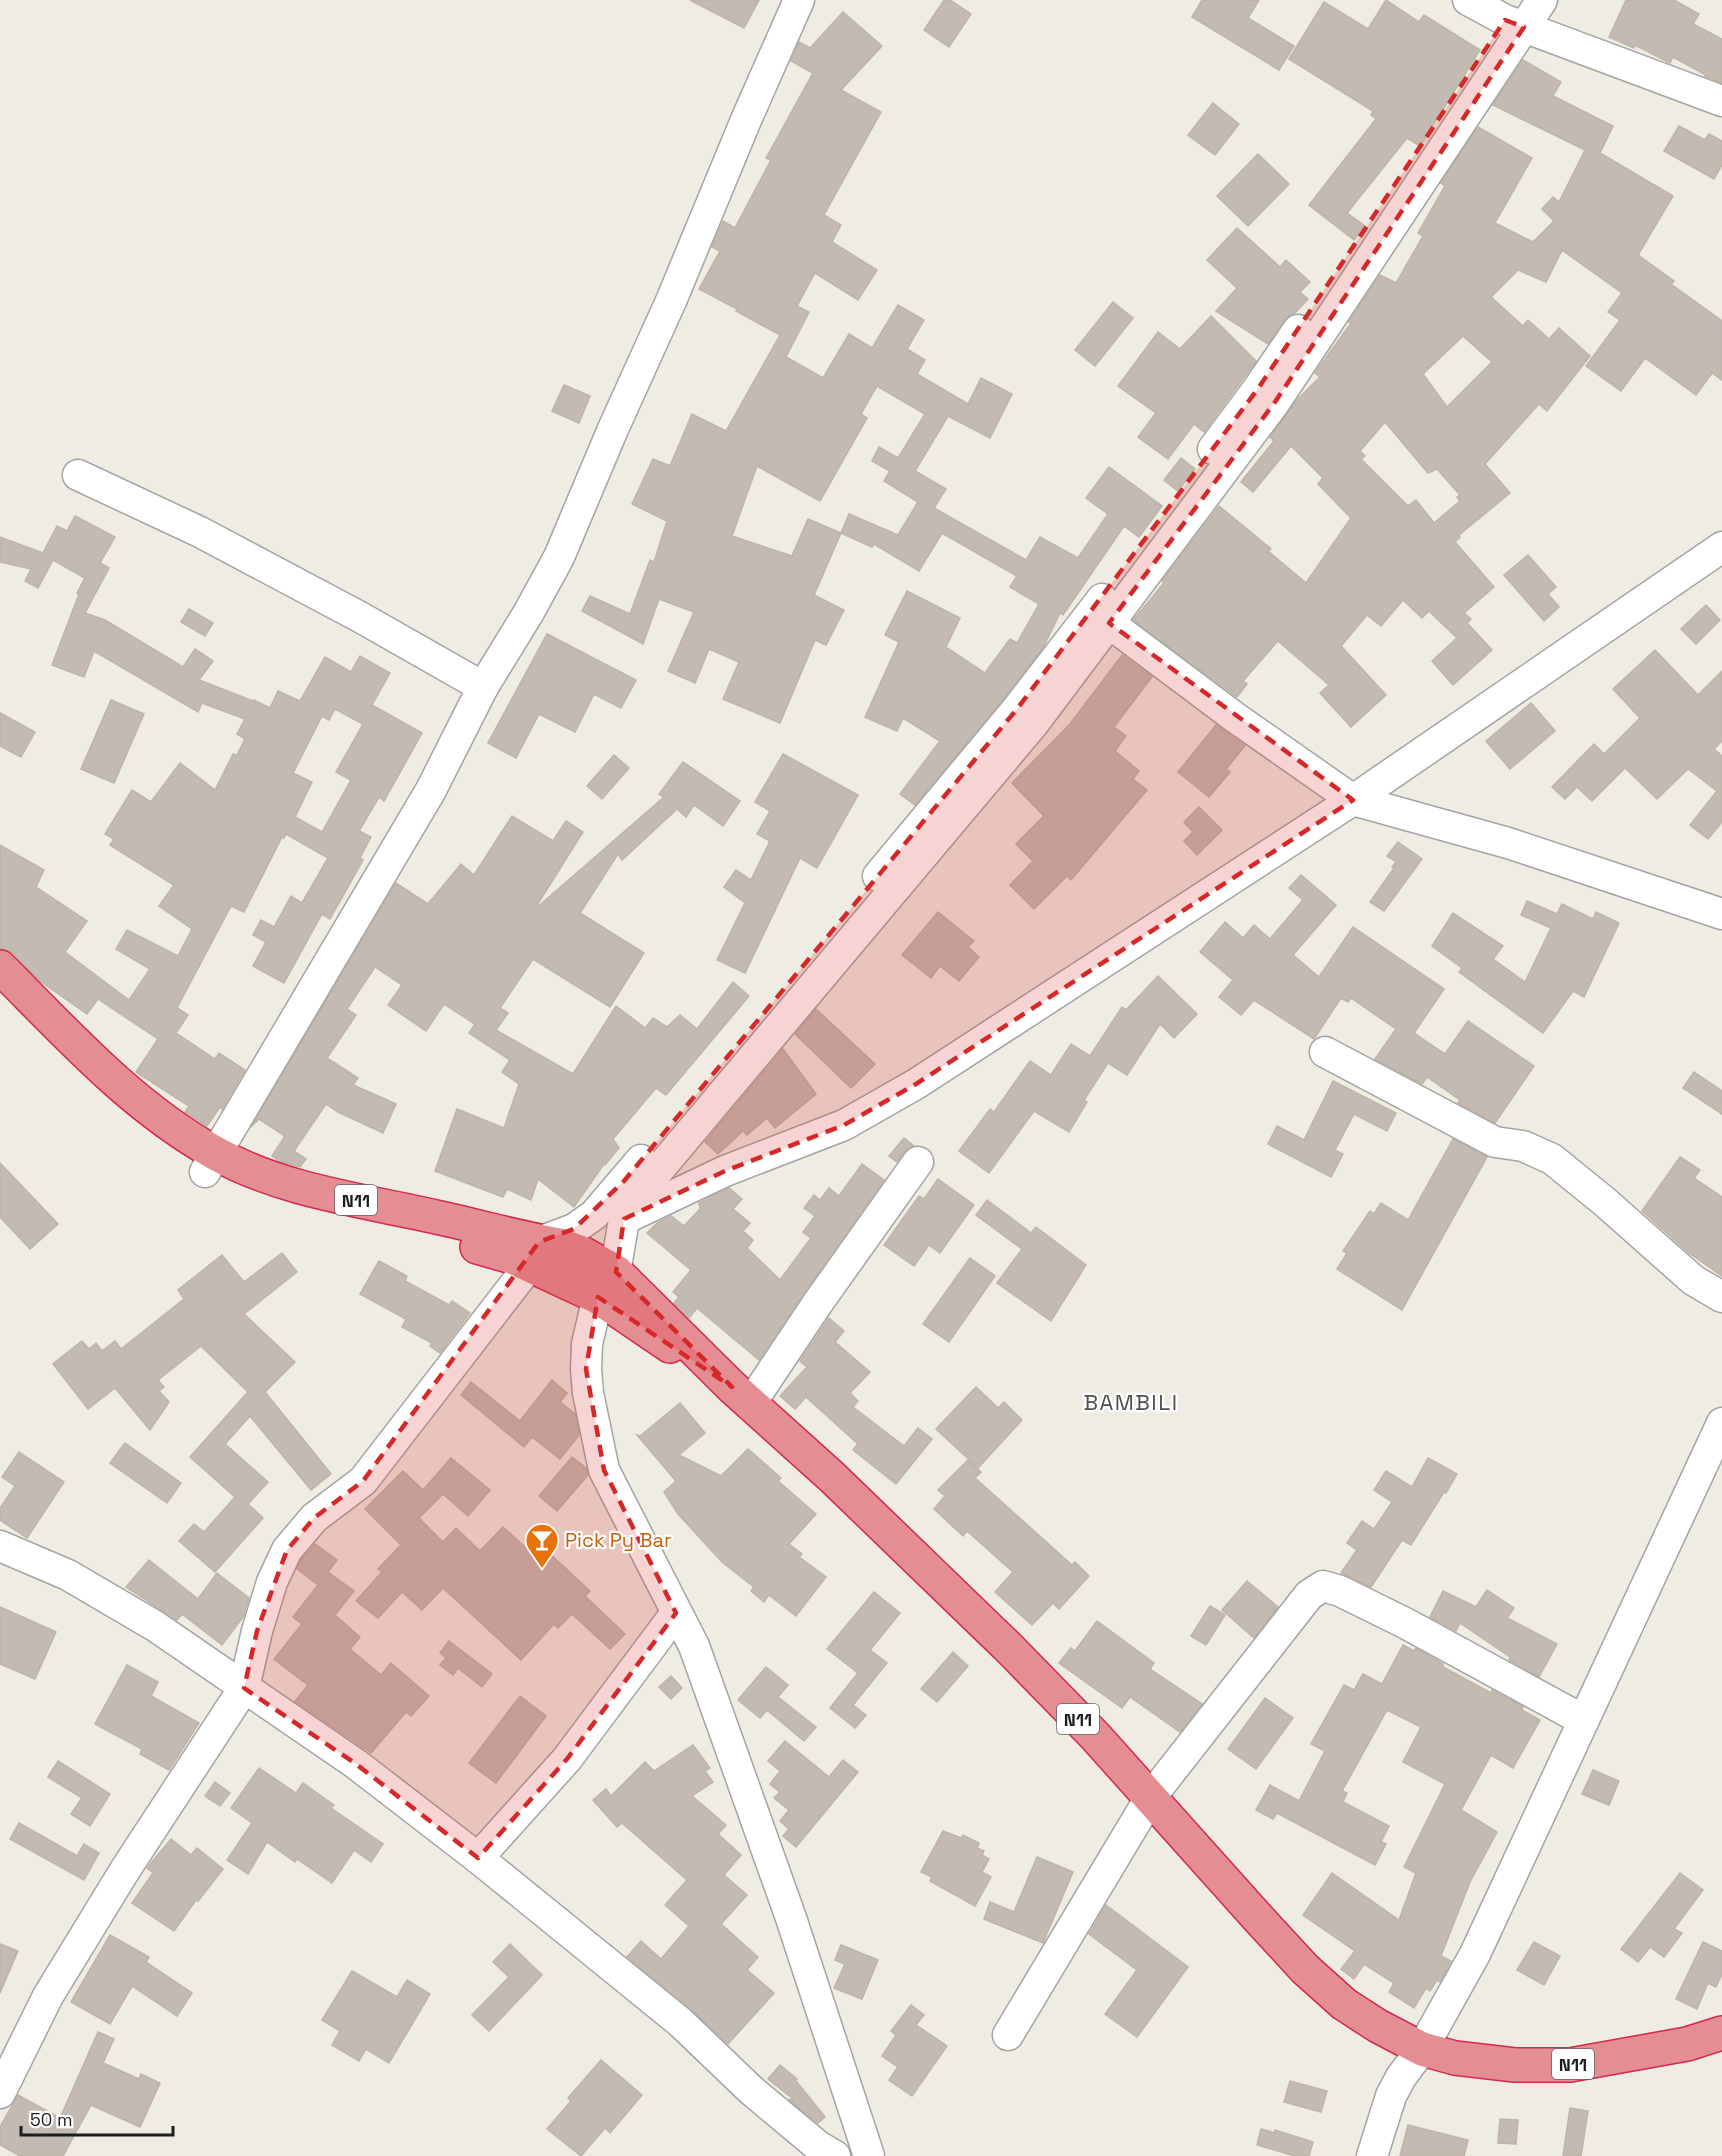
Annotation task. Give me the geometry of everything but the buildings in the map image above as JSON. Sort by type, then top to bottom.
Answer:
[{"type":"highway","name":"N11","points":[[0,967],[76,1044],[141,1103],[178,1130],[211,1163]]},
{"type":"highway","name":"N11","points":[[0,991],[62,1059],[128,1120],[163,1147],[211,1163],[333,1195],[439,1217],[533,1258],[582,1252],[607,1284],[741,1395],[841,1485],[1010,1649],[1095,1736],[1313,1976],[1344,2004],[1378,2026],[1422,2049],[1455,2058],[1505,2064],[1570,2065],[1687,2044],[1722,2033]]},
{"type":"street","points":[[211,1163],[431,790],[483,687],[529,612],[559,557],[799,0]]},
{"type":"street","points":[[1468,0],[1516,16],[1722,101]]},
{"type":"street","points":[[0,2093],[48,1996],[125,1870],[244,1688],[257,1631],[272,1582],[287,1550],[314,1518],[363,1481],[533,1258],[594,1215],[1017,709],[1257,390],[1516,16],[1542,0]]},
{"type":"street","points":[[869,2156],[791,1918],[694,1646],[604,1470],[588,1393],[587,1344],[607,1284],[624,1219],[641,1191],[1034,723],[1275,402],[1516,16]]},
{"type":"street","points":[[78,475],[210,538],[360,617],[483,687]]},
{"type":"street","points":[[624,1219],[725,1171],[844,1125],[916,1084],[1353,800],[1722,548]]},
{"type":"street","points":[[1109,623],[1233,716],[1353,800],[1508,843],[1722,914]]},
{"type":"street","points":[[1325,1052],[1495,1142],[1523,1146],[1552,1159],[1605,1202],[1693,1280],[1722,1297]]},
{"type":"street","points":[[687,1136],[725,1171]]},
{"type":"street","points":[[741,1395],[823,1295],[918,1162]]},
{"type":"street","points":[[1372,2156],[1391,2096],[1401,2077],[1422,2049],[1475,1954],[1722,1423]]},
{"type":"street","points":[[0,1546],[68,1575],[145,1620],[356,1764],[478,1858],[680,2022],[751,2090],[818,2146],[835,2156]]},
{"type":"street","points":[[1008,2035],[1150,1798],[1309,1595],[1323,1586],[1340,1591],[1405,1623],[1583,1720]]},
{"type":"street","points":[[478,1858],[567,1759],[676,1612]]},
{"type":"highlighted area","points":[[1505,20],[1524,27],[1275,402],[1109,623],[1353,800],[916,1084],[844,1125],[725,1171],[624,1219],[616,1272],[732,1387],[598,1297],[586,1369],[604,1470],[676,1613],[567,1759],[478,1858],[356,1764],[244,1688],[257,1631],[287,1550],[314,1518],[363,1481],[539,1242],[574,1229],[624,1181],[1017,709],[1257,390]]},
{"type":"place","name":"Pick Py Bar","points":[[542,1569]]},
{"type":"district","name":"BAMBILI","points":[[1131,1402]]}]
